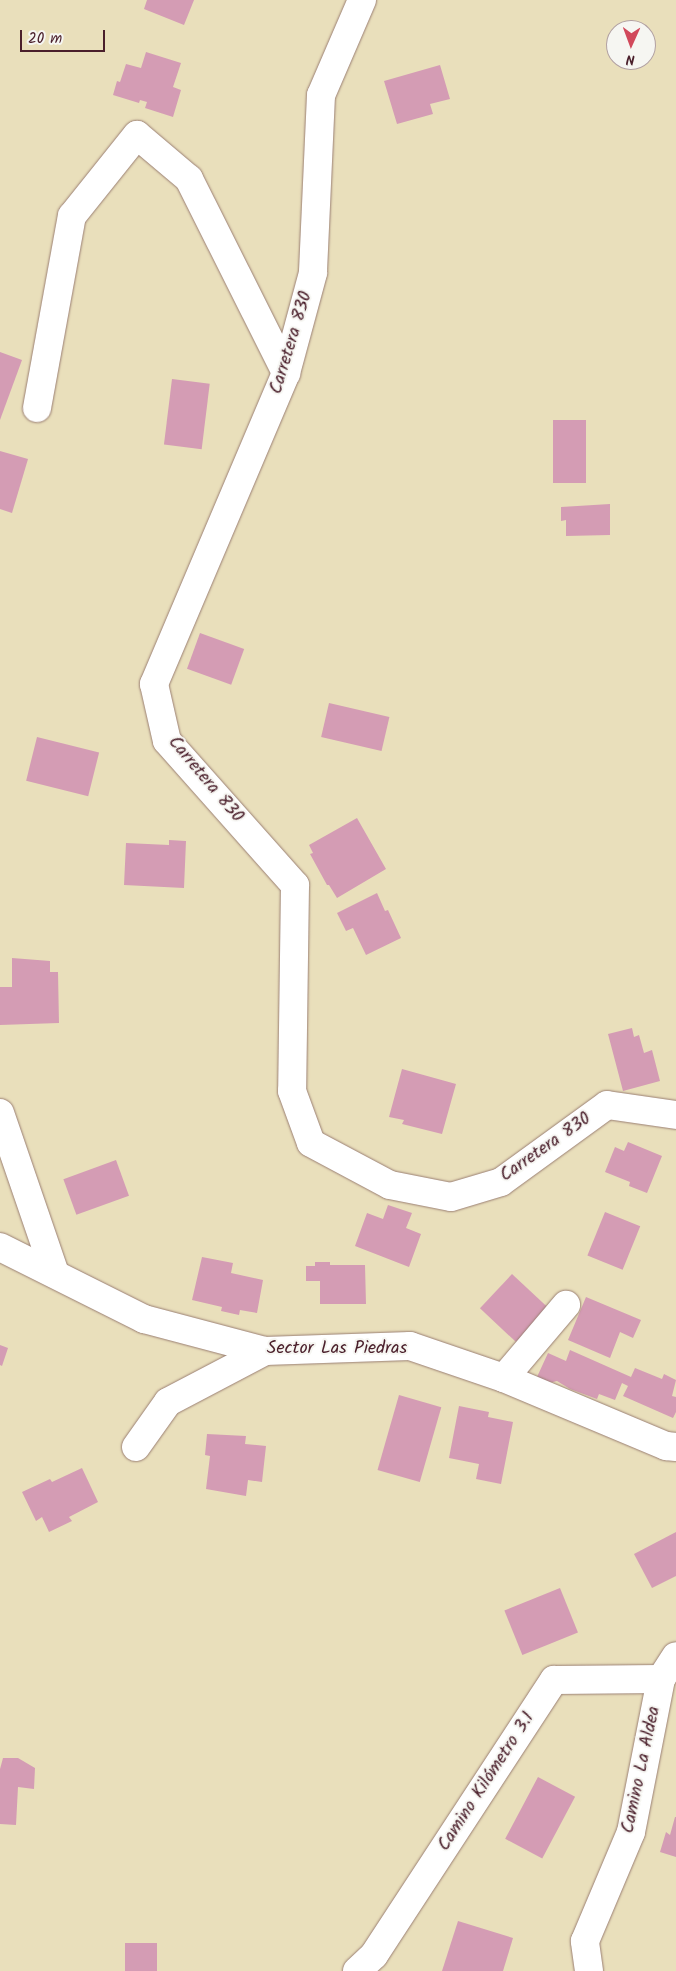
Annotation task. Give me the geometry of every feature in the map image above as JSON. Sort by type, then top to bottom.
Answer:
[{"type":"street","name":"Carretera 830","points":[[362,0],[321,96],[313,273],[286,373],[154,684],[167,740],[295,885],[292,1090],[311,1142],[390,1185],[451,1197],[501,1182],[607,1105],[676,1115]]},
{"type":"street","points":[[37,408],[72,216],[137,135],[189,179],[286,373]]},
{"type":"street","points":[[0,1113],[54,1274]]},
{"type":"street","name":"Sector Las Piedras","points":[[0,1247],[144,1320],[265,1350],[410,1346],[504,1378],[666,1446],[676,1447]]},
{"type":"street","points":[[504,1378],[566,1305]]},
{"type":"street","points":[[136,1447],[168,1402],[265,1350]]},
{"type":"street","name":"Camino La Aldea","points":[[589,1971],[585,1941],[631,1832],[661,1679],[676,1656]]},
{"type":"street","name":"Camino Kilómetro 3.1","points":[[357,1971],[374,1955],[554,1680],[661,1679]]},
{"type":"building","points":[[147,0],[194,0],[184,25],[144,9]]},
{"type":"building","points":[[146,52],[181,63],[173,87],[181,90],[173,117],[145,108],[147,102],[140,100],[139,103],[113,95],[117,81],[120,82],[126,64],[141,68]]},
{"type":"building","points":[[440,65],[450,99],[430,104],[433,114],[397,124],[384,81]]},
{"type":"building","points":[[0,352],[22,360],[0,420]]},
{"type":"building","points":[[172,379],[210,384],[202,449],[164,445]]},
{"type":"building","points":[[553,420],[586,420],[586,483],[553,483]]},
{"type":"building","points":[[0,451],[28,459],[12,513],[0,509]]},
{"type":"building","points":[[610,504],[610,535],[566,536],[566,520],[561,521],[561,507]]},
{"type":"building","points":[[200,633],[244,649],[231,685],[187,669]]},
{"type":"building","points":[[329,703],[389,717],[382,751],[321,737]]},
{"type":"building","points":[[37,737],[99,752],[88,796],[26,781]]},
{"type":"building","points":[[357,818],[386,869],[337,898],[329,885],[327,885],[310,854],[313,853],[309,845]]},
{"type":"building","points":[[169,840],[186,841],[184,888],[124,885],[126,843],[169,845]]},
{"type":"building","points":[[377,893],[385,911],[388,910],[401,938],[366,955],[353,928],[346,931],[337,913]]},
{"type":"building","points":[[12,958],[50,961],[50,972],[58,972],[59,1023],[0,1025],[0,987],[12,987]]},
{"type":"building","points":[[632,1028],[634,1037],[639,1035],[644,1053],[652,1050],[660,1081],[623,1091],[608,1034]]},
{"type":"building","points":[[402,1069],[456,1084],[442,1134],[402,1124],[404,1120],[389,1117]]},
{"type":"building","points":[[628,1142],[662,1156],[647,1193],[629,1186],[630,1182],[605,1172],[615,1147],[624,1151]]},
{"type":"building","points":[[116,1160],[129,1196],[76,1215],[63,1179]]},
{"type":"building","points":[[388,1205],[412,1213],[406,1228],[421,1234],[409,1267],[355,1246],[367,1213],[383,1219]]},
{"type":"building","points":[[605,1212],[640,1226],[623,1270],[587,1256]]},
{"type":"building","points":[[202,1257],[233,1263],[231,1273],[263,1280],[257,1313],[240,1310],[239,1315],[221,1311],[222,1307],[192,1300]]},
{"type":"building","points":[[315,1262],[330,1262],[330,1265],[365,1265],[366,1304],[320,1304],[320,1281],[306,1281],[306,1266],[315,1266]]},
{"type":"building","points":[[512,1274],[555,1314],[523,1349],[480,1308]]},
{"type":"building","points":[[586,1297],[641,1320],[633,1338],[620,1332],[610,1358],[568,1340]]},
{"type":"building","points":[[0,1345],[8,1348],[2,1366],[0,1365]]},
{"type":"building","points":[[570,1350],[631,1377],[635,1368],[662,1379],[664,1374],[676,1380],[672,1396],[676,1397],[676,1412],[673,1418],[623,1396],[628,1386],[622,1383],[615,1400],[599,1394],[597,1399],[570,1389],[557,1381],[549,1383],[537,1377],[548,1353],[566,1361]]},
{"type":"building","points":[[399,1395],[441,1407],[420,1482],[378,1470]]},
{"type":"building","points":[[459,1406],[489,1412],[488,1417],[513,1422],[501,1484],[476,1479],[479,1464],[449,1458]]},
{"type":"building","points":[[207,1434],[246,1436],[245,1444],[266,1446],[262,1482],[248,1480],[246,1496],[206,1489],[210,1456],[205,1455]]},
{"type":"building","points":[[82,1468],[98,1502],[69,1517],[72,1521],[49,1532],[42,1517],[36,1521],[22,1492],[50,1479],[52,1482]]},
{"type":"building","points":[[676,1532],[676,1576],[652,1588],[634,1554]]},
{"type":"building","points":[[560,1588],[578,1633],[522,1655],[504,1610]]},
{"type":"building","points":[[3,1758],[18,1758],[35,1768],[34,1789],[18,1787],[16,1825],[0,1824],[0,1769]]},
{"type":"building","points":[[538,1777],[575,1797],[542,1859],[505,1839]]},
{"type":"building","points":[[675,1817],[676,1857],[660,1852],[666,1832],[670,1835]]},
{"type":"building","points":[[458,1921],[513,1938],[503,1971],[442,1971]]},
{"type":"building","points":[[125,1943],[157,1943],[157,1971],[125,1971]]}]
